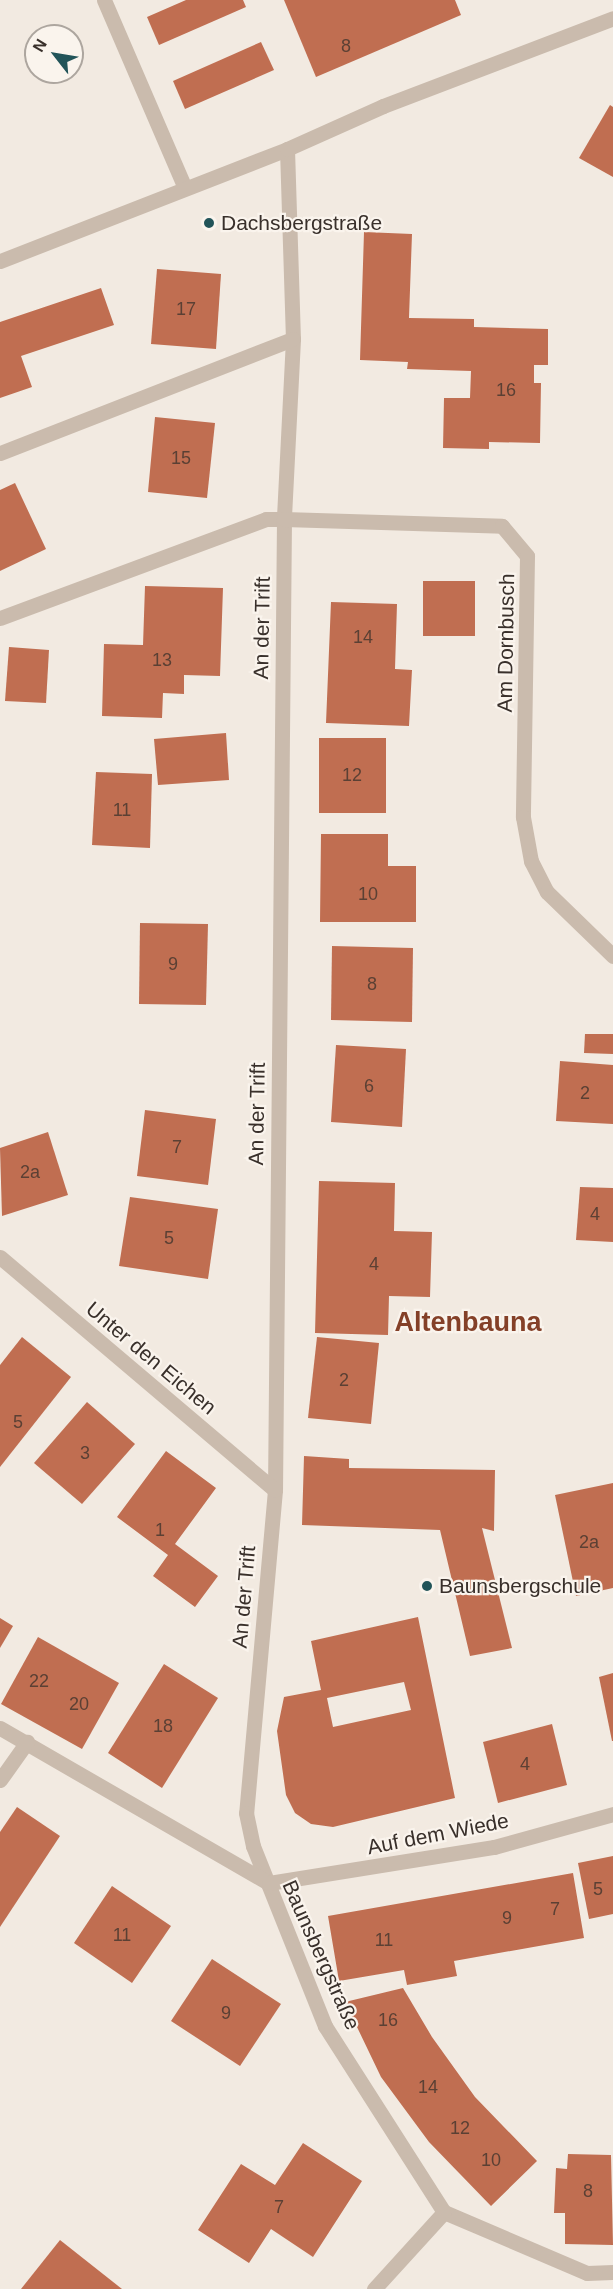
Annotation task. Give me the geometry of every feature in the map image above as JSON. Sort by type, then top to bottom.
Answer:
[{"type":"street","points":[[104,0],[184,186]]},
{"type":"street","points":[[0,261],[184,186],[287,148],[383,106],[613,18]]},
{"type":"street","name":"An der Trift","points":[[269,1883],[253,1846],[246,1813],[275,1490],[284,519],[293,339],[287,148]]},
{"type":"street","points":[[0,453],[293,339]]},
{"type":"street","name":"Am Dornbusch","points":[[0,618],[266,519],[502,526],[527,556],[523,817],[531,861],[547,892],[613,956]]},
{"type":"street","name":"Unter den Eichen","points":[[0,1257],[275,1490]]},
{"type":"street","name":"Baunsbergstraße","points":[[0,1728],[269,1883],[325,2026],[444,2212]]},
{"type":"street","points":[[0,1780],[27,1742]]},
{"type":"street","name":"Auf dem Wiede","points":[[269,1883],[494,1847],[613,1814]]},
{"type":"street","points":[[374,2289],[444,2212],[587,2272],[613,2272]]},
{"type":"building","points":[[186,0],[243,0],[246,7],[159,45],[147,17]]},
{"type":"building","points":[[284,0],[455,0],[461,15],[316,77]]},
{"type":"building","points":[[261,42],[274,70],[185,109],[173,81]]},
{"type":"building","points":[[610,105],[613,107],[613,177],[579,158]]},
{"type":"building","points":[[364,232],[412,234],[409,318],[474,319],[474,327],[548,329],[548,365],[534,365],[534,383],[541,383],[540,443],[489,442],[489,449],[443,448],[444,398],[470,398],[471,371],[407,369],[408,362],[360,360]]},
{"type":"building","points":[[157,269],[221,274],[216,349],[151,344]]},
{"type":"building","points":[[101,288],[114,325],[21,356],[32,387],[0,398],[0,322]]},
{"type":"building","points":[[155,417],[215,423],[207,498],[148,492]]},
{"type":"building","points":[[15,483],[46,549],[0,571],[0,490]]},
{"type":"building","points":[[423,581],[475,581],[475,636],[423,636]]},
{"type":"building","points":[[145,586],[223,588],[220,676],[184,675],[184,694],[163,693],[162,718],[102,716],[104,644],[143,645]]},
{"type":"building","points":[[331,602],[397,604],[395,669],[412,670],[409,726],[326,723]]},
{"type":"building","points":[[9,647],[49,650],[46,703],[5,701]]},
{"type":"building","points":[[226,733],[229,780],[158,785],[154,739]]},
{"type":"building","points":[[319,738],[386,738],[386,813],[319,813]]},
{"type":"building","points":[[96,772],[152,774],[150,848],[92,845]]},
{"type":"building","points":[[321,834],[388,834],[388,866],[416,866],[416,922],[320,922]]},
{"type":"building","points":[[140,923],[208,924],[206,1005],[139,1004]]},
{"type":"building","points":[[332,946],[413,948],[412,1022],[331,1020]]},
{"type":"building","points":[[585,1034],[613,1034],[613,1054],[584,1053]]},
{"type":"building","points":[[336,1045],[406,1049],[402,1127],[331,1122]]},
{"type":"building","points":[[560,1061],[613,1065],[613,1124],[556,1121]]},
{"type":"building","points":[[145,1110],[216,1119],[208,1185],[137,1176]]},
{"type":"building","points":[[48,1132],[68,1195],[2,1216],[0,1148]]},
{"type":"building","points":[[319,1181],[395,1183],[394,1231],[432,1232],[430,1297],[389,1296],[388,1335],[315,1333]]},
{"type":"building","points":[[580,1187],[613,1188],[613,1242],[576,1240]]},
{"type":"building","points":[[130,1197],[218,1209],[208,1279],[119,1266]]},
{"type":"building","points":[[22,1337],[71,1377],[0,1467],[0,1365]]},
{"type":"building","points":[[317,1337],[379,1343],[371,1424],[308,1418]]},
{"type":"building","points":[[87,1402],[135,1444],[82,1504],[34,1463]]},
{"type":"building","points":[[166,1451],[216,1488],[175,1544],[218,1576],[195,1607],[153,1576],[168,1555],[117,1517]]},
{"type":"building","points":[[304,1456],[349,1459],[349,1468],[495,1470],[494,1531],[482,1528],[512,1648],[470,1656],[440,1530],[302,1525]]},
{"type":"building","points":[[613,1483],[613,1588],[576,1596],[555,1495]]},
{"type":"building","points":[[418,1617],[455,1798],[333,1827],[311,1824],[295,1813],[286,1795],[277,1731],[284,1697],[321,1690],[311,1641]],"holes":[[[404,1682],[411,1710],[333,1727],[327,1698]]]},
{"type":"building","points":[[0,1618],[13,1626],[0,1648]]},
{"type":"building","points":[[38,1637],[119,1683],[82,1749],[1,1704]]},
{"type":"building","points":[[164,1664],[218,1698],[162,1788],[108,1753]]},
{"type":"building","points":[[613,1673],[613,1741],[612,1741],[599,1677]]},
{"type":"building","points":[[552,1724],[567,1785],[498,1803],[483,1742]]},
{"type":"building","points":[[17,1807],[60,1836],[0,1927],[0,1832]]},
{"type":"building","points":[[613,1856],[613,1914],[589,1919],[578,1863]]},
{"type":"building","points":[[573,1873],[584,1938],[454,1961],[457,1976],[407,1985],[404,1970],[339,1981],[328,1916]]},
{"type":"building","points":[[112,1886],[171,1926],[132,1983],[74,1943]]},
{"type":"building","points":[[212,1959],[281,2004],[240,2066],[171,2021]]},
{"type":"building","points":[[403,1988],[432,2037],[475,2097],[537,2161],[491,2206],[429,2142],[381,2077],[345,2002]]},
{"type":"building","points":[[303,2143],[362,2181],[313,2257],[271,2229],[249,2263],[198,2230],[241,2164],[275,2185]]},
{"type":"building","points":[[568,2154],[611,2155],[613,2245],[565,2244],[565,2213],[554,2213],[556,2168],[567,2169]]},
{"type":"building","points":[[60,2240],[122,2289],[21,2289]]},
{"type":"place","name":"Dachsbergstraße","points":[[209,223]]},
{"type":"place","name":"Baunsbergschule","points":[[427,1586]]},
{"type":"district","name":"Altenbauna","points":[[468,1323]]}]
